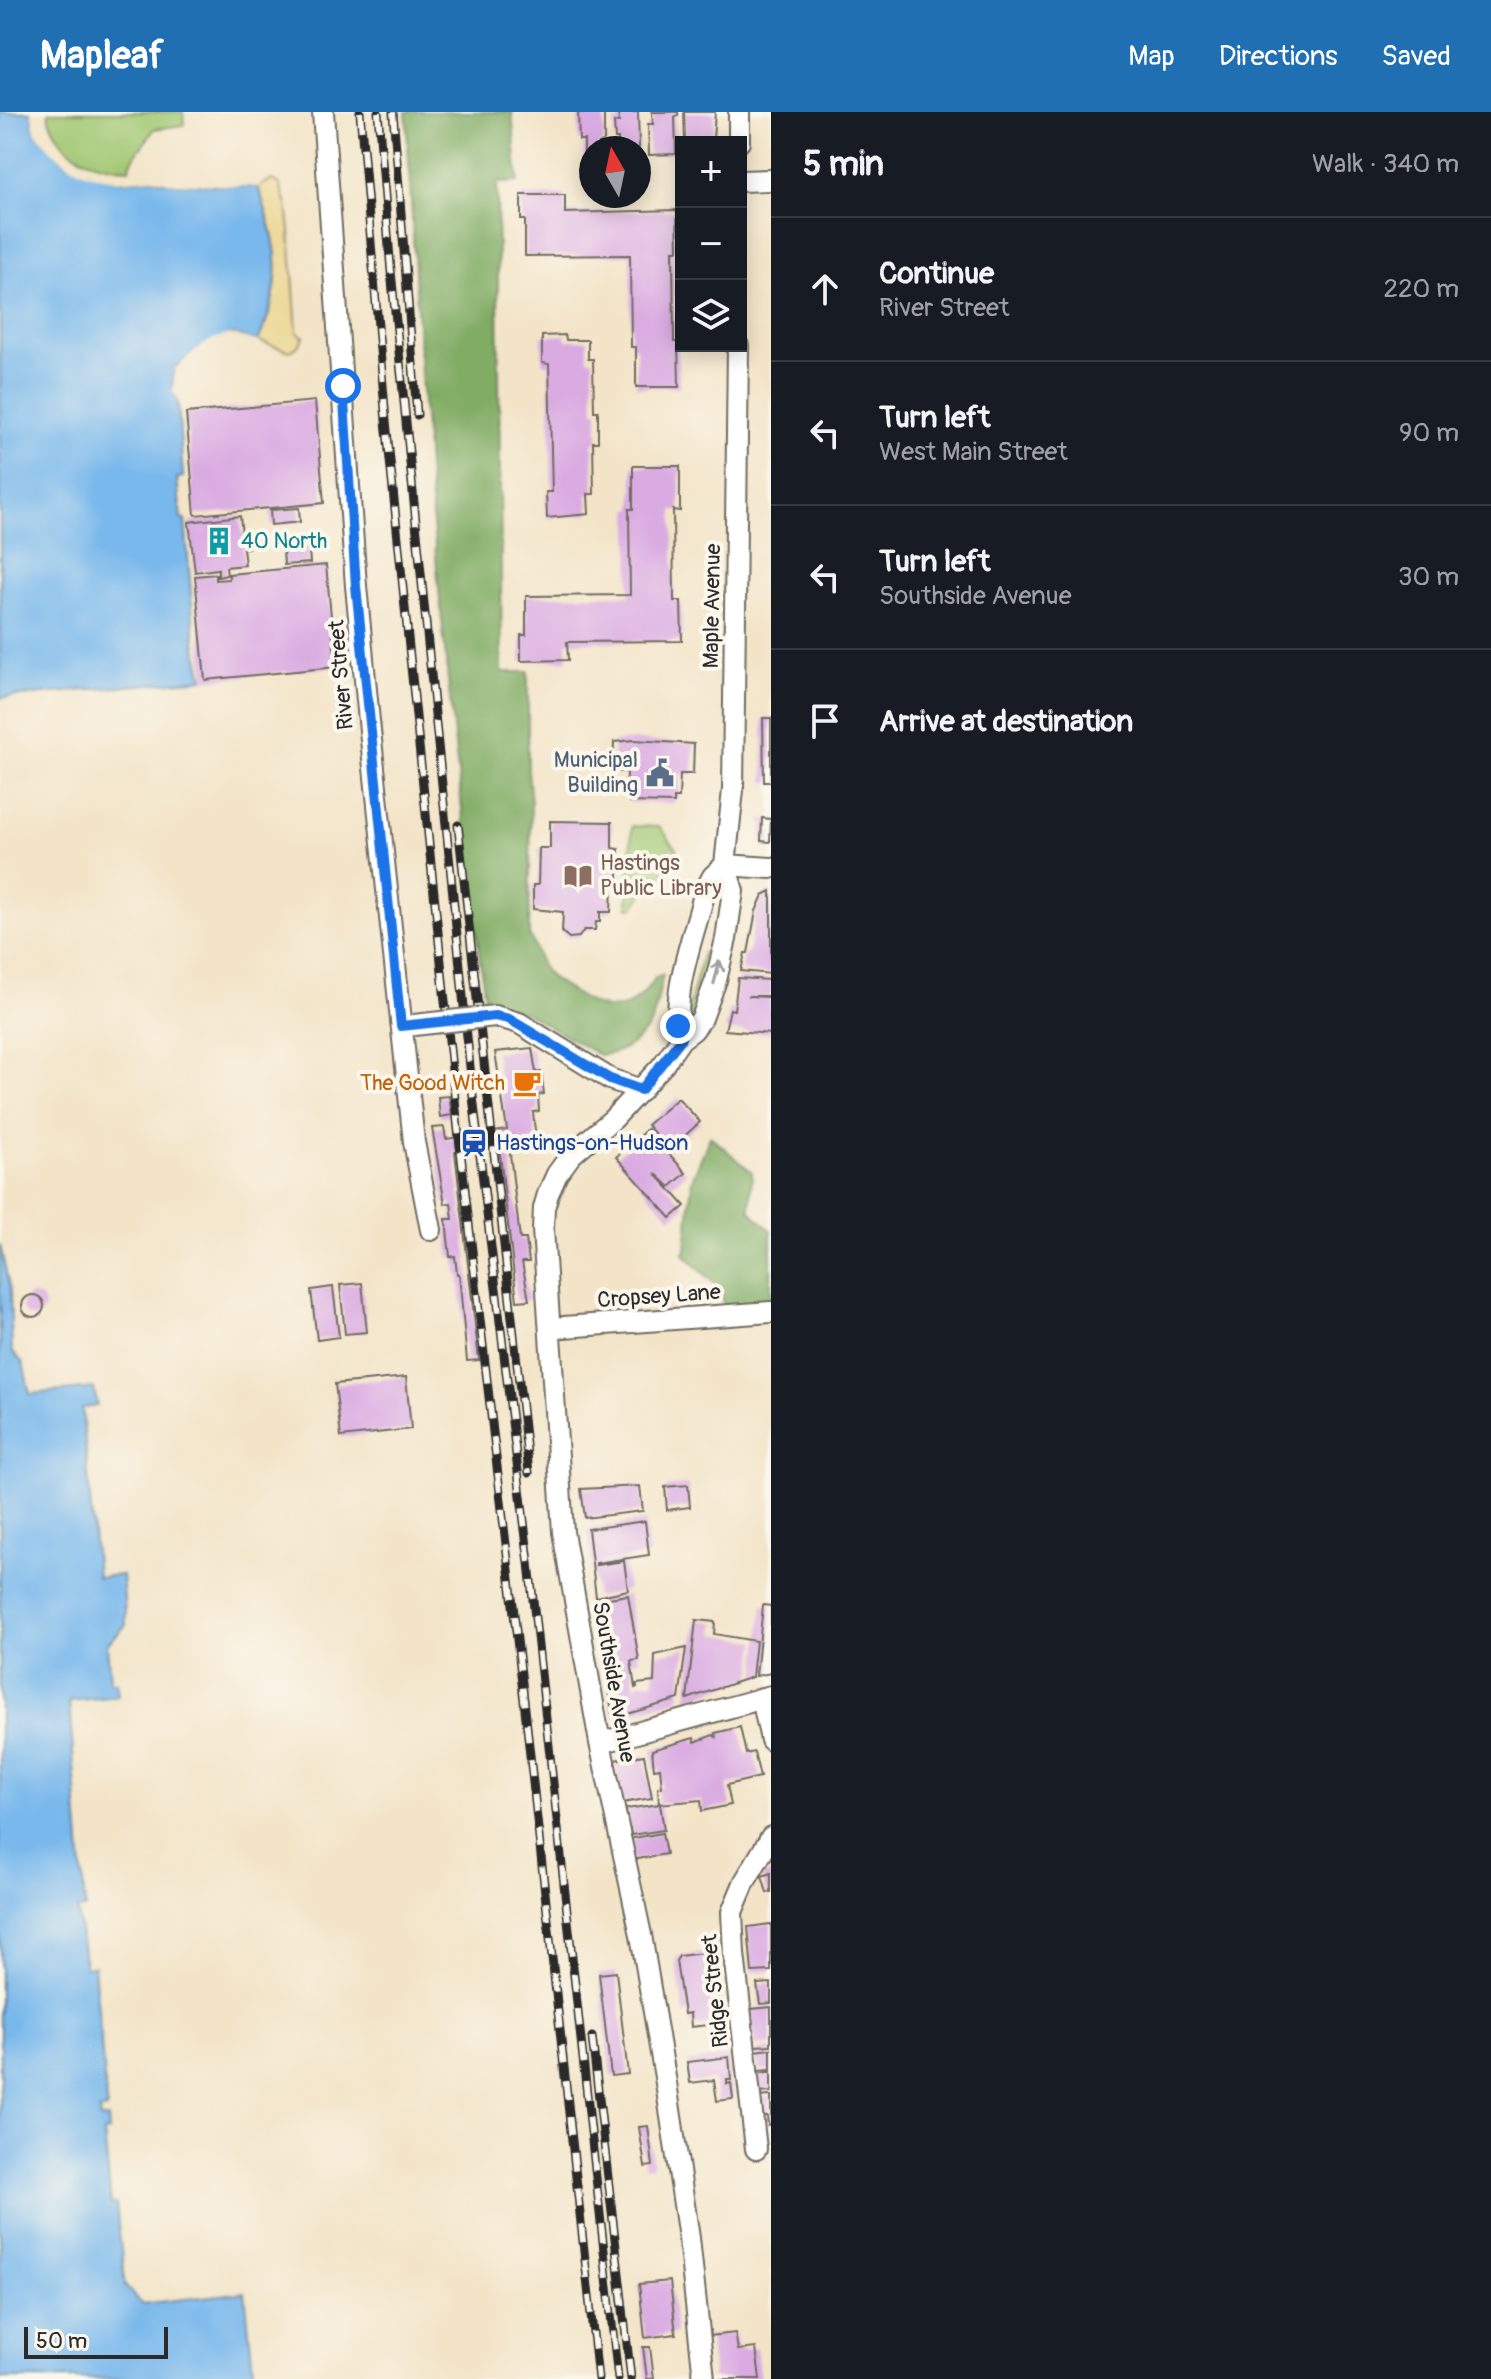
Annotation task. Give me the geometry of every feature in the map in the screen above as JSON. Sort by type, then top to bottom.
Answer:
[{"type":"street","name":"River Street","points":[[323,112],[356,586],[408,1025],[414,1142],[431,1230]]},
{"type":"street","points":[[739,112],[739,136]]},
{"type":"street","points":[[747,181],[771,180]]},
{"type":"street","name":"Maple Avenue","points":[[725,865],[733,790],[738,352]]},
{"type":"street","points":[[681,1039],[676,1014],[679,995],[705,891],[713,876],[725,865],[771,868]]},
{"type":"street","name":"Southside Avenue","points":[[704,2379],[689,2238],[666,2083],[641,1935],[600,1743],[563,1532],[543,1229],[548,1194],[557,1174],[571,1155],[641,1090],[681,1039],[702,1018],[716,980],[733,891],[725,865]]},
{"type":"street","points":[[408,1025],[495,1016],[519,1023],[601,1074],[641,1090]]},
{"type":"street","name":"Cropsey Lane","points":[[550,1328],[771,1312]]},
{"type":"street","points":[[600,1743],[766,1697],[771,1740]]},
{"type":"street","name":"Ridge Street","points":[[756,2149],[732,1912],[745,1881],[771,1837]]},
{"type":"green space","points":[[49,112],[183,112],[184,125],[154,129],[129,169],[96,163],[67,148],[50,121]]},
{"type":"green space","points":[[406,112],[512,112],[518,182],[497,183],[502,672],[528,672],[531,803],[529,935],[542,966],[554,980],[581,998],[593,1004],[616,1008],[636,1000],[656,977],[663,975],[656,1009],[648,1027],[630,1045],[607,1055],[599,1055],[523,1011],[485,1000],[458,777],[436,552]]},
{"type":"green space","points":[[632,826],[660,827],[677,850],[675,865],[654,880],[633,908],[628,908]]},
{"type":"green space","points":[[703,952],[710,953],[696,1011],[692,1015],[688,1012]]},
{"type":"green space","points":[[710,1136],[752,1172],[750,1210],[771,1231],[771,1304],[724,1307],[720,1289],[684,1254],[692,1180]]},
{"type":"sand","points":[[271,180],[279,183],[287,205],[297,332],[304,337],[290,351],[258,341],[267,320],[276,282],[275,247],[258,187]]},
{"type":"water","points":[[0,112],[31,112],[35,132],[67,164],[118,181],[153,178],[171,183],[258,187],[275,247],[276,282],[267,320],[258,341],[230,334],[194,351],[175,369],[172,382],[178,403],[183,477],[177,478],[181,519],[185,520],[195,642],[203,679],[0,698]]},
{"type":"water","points":[[0,1245],[10,1291],[12,1351],[23,1363],[30,1394],[94,1388],[97,1406],[82,1408],[97,1577],[122,1575],[126,1625],[107,1644],[110,1682],[116,1682],[118,1696],[69,1701],[85,1909],[77,1910],[85,1967],[94,1966],[107,2109],[99,2111],[100,2119],[108,2118],[109,2132],[104,2133],[111,2204],[116,2204],[125,2286],[141,2304],[245,2292],[254,2379],[0,2379]]},
{"type":"pier","points":[[31,112],[35,112],[38,130],[52,146],[88,170],[118,177],[154,174],[194,182],[247,181],[262,185],[171,183],[153,178],[118,181],[87,174],[67,164],[50,149],[35,132]]},
{"type":"pier","points":[[230,334],[261,342],[257,345],[230,338],[197,354],[179,372],[176,383],[181,406],[173,391],[175,369],[194,351],[213,339]]},
{"type":"building","points":[[578,112],[604,114],[604,136],[579,136],[579,140]]},
{"type":"building","points":[[618,112],[638,112],[639,136],[615,136],[614,122],[619,122]]},
{"type":"building","points":[[652,112],[678,112],[675,116],[675,154],[651,155],[648,124],[653,124]]},
{"type":"building","points":[[684,112],[715,112],[713,136],[685,136]]},
{"type":"building","points":[[521,195],[565,195],[565,213],[675,210],[674,342],[675,352],[678,352],[679,387],[636,387],[636,347],[631,347],[630,255],[525,256],[525,220],[521,220]]},
{"type":"building","points":[[565,335],[566,340],[588,340],[588,359],[593,359],[594,411],[598,411],[598,442],[593,442],[594,494],[588,494],[589,514],[547,518],[546,492],[552,492],[549,364],[542,363],[542,336]]},
{"type":"building","points":[[315,401],[324,503],[195,515],[186,413]]},
{"type":"building","points":[[633,466],[680,466],[680,511],[673,510],[674,601],[681,601],[682,641],[567,642],[568,660],[521,661],[521,635],[526,635],[526,596],[630,595],[629,509],[633,509]]},
{"type":"building","points":[[299,508],[300,522],[271,525],[270,510]]},
{"type":"building","name":"40 North","points":[[240,516],[242,534],[246,533],[248,548],[243,548],[245,565],[226,567],[227,575],[218,577],[218,569],[195,572],[189,522]]},
{"type":"building","points":[[309,549],[310,563],[284,565],[283,551]]},
{"type":"building","points":[[326,565],[336,667],[205,680],[195,576],[216,574],[216,580],[229,579],[229,574]]},
{"type":"building","points":[[763,718],[771,718],[771,782],[764,782]]},
{"type":"building","name":"Municipal Building","points":[[634,740],[694,744],[693,774],[680,774],[679,798],[674,798],[674,803],[629,802],[629,796],[626,796],[627,772],[613,771],[614,742]]},
{"type":"building","points":[[762,818],[771,819],[770,842],[761,841]]},
{"type":"building","name":"Hastings Public Library","points":[[550,821],[612,822],[612,848],[619,849],[618,886],[612,886],[611,912],[600,912],[600,922],[596,922],[595,930],[584,930],[579,937],[569,938],[562,932],[563,912],[533,909],[533,885],[538,885],[539,848],[550,848]]},
{"type":"building","points":[[771,891],[771,974],[741,971],[745,953],[748,953],[756,911],[763,895]]},
{"type":"building","points":[[738,978],[771,980],[771,996],[748,996],[770,997],[771,1034],[725,1030],[730,1009],[734,1010]]},
{"type":"building","points":[[532,1048],[536,1073],[541,1072],[544,1094],[538,1095],[539,1111],[533,1112],[536,1140],[509,1145],[520,1239],[526,1239],[529,1262],[522,1262],[529,1300],[517,1301],[499,1146],[455,1152],[479,1360],[467,1361],[459,1274],[455,1256],[450,1257],[446,1219],[453,1219],[451,1203],[445,1204],[432,1128],[444,1127],[446,1139],[507,1130],[495,1052]]},
{"type":"building","points":[[449,1096],[452,1115],[440,1117],[438,1097]]},
{"type":"building","points":[[678,1098],[700,1122],[669,1150],[647,1125]]},
{"type":"building","points":[[647,1129],[686,1173],[670,1187],[655,1173],[685,1206],[671,1218],[616,1157]]},
{"type":"building","points":[[362,1283],[367,1332],[345,1334],[340,1285]]},
{"type":"building","points":[[333,1287],[339,1337],[317,1340],[311,1290]]},
{"type":"building","points":[[29,1295],[37,1295],[44,1306],[37,1317],[29,1317],[22,1310],[22,1302]]},
{"type":"building","points":[[406,1377],[411,1429],[341,1437],[335,1384]]},
{"type":"building","points":[[688,1485],[690,1507],[667,1510],[665,1487]]},
{"type":"building","points":[[640,1486],[643,1511],[585,1518],[581,1489]]},
{"type":"building","points":[[645,1521],[649,1555],[596,1563],[624,1561],[628,1590],[596,1597],[588,1529]]},
{"type":"building","points":[[628,1595],[639,1660],[631,1661],[635,1688],[636,1684],[654,1682],[655,1655],[686,1648],[679,1699],[617,1717],[612,1713],[596,1600]]},
{"type":"building","points":[[763,1605],[771,1606],[771,1673],[756,1676]]},
{"type":"building","points":[[696,1620],[715,1622],[714,1634],[756,1641],[752,1677],[687,1699]]},
{"type":"building","points":[[740,1727],[746,1754],[754,1752],[760,1777],[727,1785],[731,1805],[702,1811],[701,1800],[659,1804],[658,1788],[662,1787],[660,1768],[654,1769],[652,1750],[694,1738],[695,1742],[713,1735],[716,1737],[715,1733]]},
{"type":"building","points":[[644,1755],[652,1798],[622,1803],[614,1760]]},
{"type":"building","points":[[660,1804],[664,1830],[631,1835],[630,1829],[627,1829],[626,1809]]},
{"type":"building","points":[[662,1833],[666,1854],[632,1860],[628,1839]]},
{"type":"building","points":[[771,1873],[771,1892],[767,1893],[762,1876]]},
{"type":"building","points":[[771,1924],[771,1971],[752,1972],[748,1927]]},
{"type":"building","points":[[712,1952],[721,2016],[717,2024],[691,2027],[690,2013],[684,2014],[676,1961],[679,1956]]},
{"type":"building","points":[[616,1972],[628,2074],[611,2076],[599,1974]]},
{"type":"building","points":[[771,1983],[771,2003],[760,2004],[757,1984]]},
{"type":"building","points":[[771,2007],[771,2045],[755,2046],[751,2009]]},
{"type":"building","points":[[771,2049],[771,2070],[758,2071],[755,2051]]},
{"type":"building","points":[[729,2057],[731,2080],[727,2080],[727,2084],[731,2083],[733,2099],[717,2101],[714,2080],[690,2083],[687,2062]]},
{"type":"building","points":[[771,2072],[771,2092],[757,2093],[755,2074]]},
{"type":"building","points":[[771,2096],[771,2124],[768,2125],[767,2116],[759,2116],[757,2097]]},
{"type":"building","points":[[648,2126],[653,2166],[645,2167],[639,2127]]},
{"type":"building","points":[[670,2281],[676,2334],[645,2338],[639,2284]]},
{"type":"building","points":[[735,2333],[738,2350],[756,2348],[760,2379],[714,2379],[709,2336]]},
{"type":"building","points":[[643,2347],[650,2347],[654,2379],[647,2379]]},
{"type":"railway","points":[[360,112],[386,421],[458,1129],[598,2379]]},
{"type":"railway","points":[[378,112],[473,1097],[529,1563],[618,2379]]},
{"type":"railway","points":[[393,112],[417,415]]},
{"type":"railway","points":[[458,825],[529,1473]]},
{"type":"railway","points":[[592,2037],[631,2379]]},
{"type":"place","name":"40 North","points":[[219,541]]},
{"type":"place","name":"Municipal Building","points":[[660,773]]},
{"type":"place","name":"Hastings Public Library","points":[[578,876]]},
{"type":"place","name":"The Good Witch","points":[[527,1083]]},
{"type":"place","name":"Hastings-on-Hudson","points":[[474,1143]]},
{"type":"route","points":[[343,386],[356,586],[401,1026],[495,1016],[509,1019],[610,1079],[641,1090],[681,1039],[678,1026]]}]
